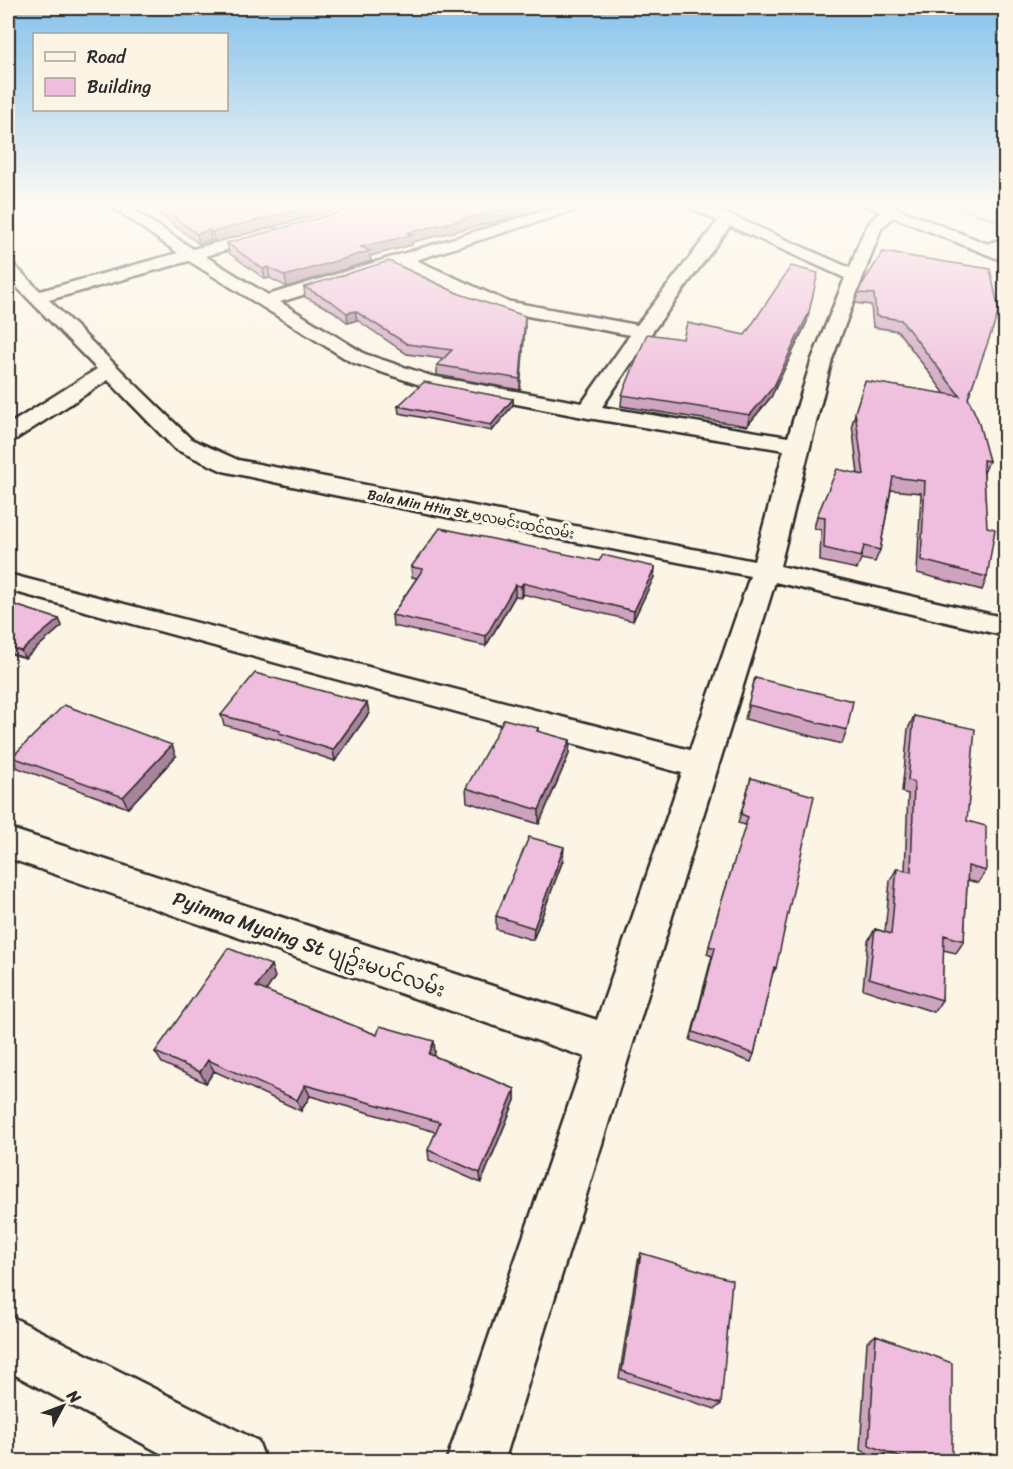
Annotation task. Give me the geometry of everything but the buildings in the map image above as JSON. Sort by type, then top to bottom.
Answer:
[{"type":"street","name":"Bala Min Htin St ဗလမင်းထင်လမ်း","points":[[12,272],[183,444],[231,466],[765,571],[1005,627]]},
{"type":"street","points":[[38,297],[131,272]]},
{"type":"street","points":[[218,272],[358,358],[427,381],[588,411],[797,445]]},
{"type":"street","points":[[266,301],[357,272]]},
{"type":"street","points":[[428,272],[501,306],[642,332]]},
{"type":"street","points":[[588,411],[642,332],[687,272]]},
{"type":"street","points":[[845,272],[855,276]]},
{"type":"street","points":[[475,1461],[765,571],[797,445],[822,359],[857,272]]},
{"type":"street","points":[[8,434],[110,370]]},
{"type":"street","points":[[8,582],[702,766]]},
{"type":"street","name":"Pyinma Myaing St ပျဥ်းမပင်လမ်း","points":[[8,843],[610,1045]]},
{"type":"street","points":[[8,1342],[237,1461]]}]
